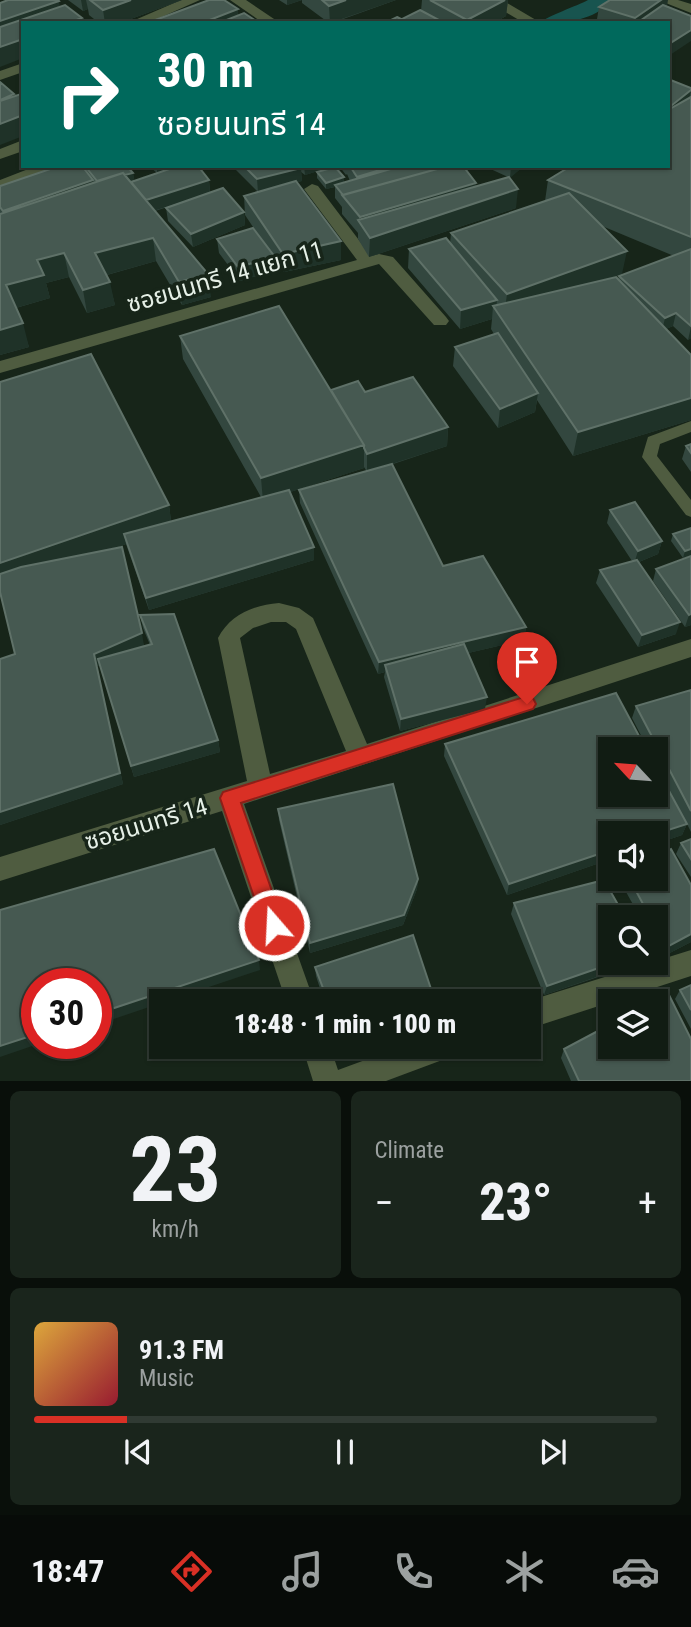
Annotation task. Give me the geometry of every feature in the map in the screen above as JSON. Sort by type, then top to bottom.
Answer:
[{"type":"street","points":[[140,21],[193,0]]},
{"type":"street","points":[[237,0],[270,21]]},
{"type":"street","points":[[492,0],[529,20]]},
{"type":"street","points":[[665,0],[691,9]]},
{"type":"street","points":[[0,76],[21,68]]},
{"type":"street","points":[[0,155],[21,146]]},
{"type":"street","points":[[0,185],[46,168]]},
{"type":"street","points":[[312,189],[367,262]]},
{"type":"street","name":"ซอยนนทรี 14 แยก 11","points":[[0,367],[379,259],[398,264],[440,321]]},
{"type":"street","points":[[261,788],[229,638],[232,629],[242,621],[284,612],[305,624],[359,757]]},
{"type":"street","name":"ซอยนนทรี 14","points":[[0,869],[359,757],[691,648]]},
{"type":"street","points":[[230,798],[296,989]]},
{"type":"street","points":[[541,1011],[691,963]]},
{"type":"street","points":[[320,1059],[327,1081]]},
{"type":"street","points":[[347,1081],[407,1059]]},
{"type":"lane","points":[[691,426],[653,440],[649,457],[691,511]]},
{"type":"building","points":[[8,0],[59,1],[0,21],[0,3]]},
{"type":"building","points":[[90,0],[131,0],[103,10]]},
{"type":"building","points":[[209,0],[224,0],[238,9],[207,21],[153,21]]},
{"type":"building","points":[[322,0],[346,0],[329,6]]},
{"type":"building","points":[[430,0],[505,0],[467,20]]},
{"type":"building","points":[[610,0],[661,0],[635,18],[599,7]]},
{"type":"building","points":[[65,5],[82,18],[74,21],[21,21],[21,40],[0,47],[0,27]]},
{"type":"building","points":[[663,5],[691,16],[691,30],[672,42],[670,21],[640,21]]},
{"type":"building","points":[[420,10],[439,20],[406,21],[402,19]]},
{"type":"building","points":[[244,13],[256,21],[224,21]]},
{"type":"building","points":[[397,17],[405,21],[389,21]]},
{"type":"building","points":[[670,80],[691,88],[691,90],[671,106]]},
{"type":"building","points":[[0,82],[14,94],[0,100]]},
{"type":"building","points":[[21,94],[21,116],[0,124],[0,101]]},
{"type":"building","points":[[691,97],[691,237],[548,180],[568,168],[670,168],[670,109]]},
{"type":"building","points":[[53,168],[84,168],[93,180],[3,211],[0,207],[0,186]]},
{"type":"building","points":[[87,168],[129,168],[133,173],[123,173],[97,181]]},
{"type":"building","points":[[172,168],[200,168],[209,180],[146,200],[131,182]]},
{"type":"building","points":[[246,168],[301,168],[257,179]]},
{"type":"building","points":[[336,168],[344,177],[326,183],[317,172]]},
{"type":"building","points":[[351,168],[386,168],[357,177]]},
{"type":"building","points":[[394,168],[441,168],[343,195],[335,185]]},
{"type":"building","points":[[441,168],[465,168],[476,183],[360,217],[342,195]]},
{"type":"building","points":[[123,173],[208,274],[179,282],[153,238],[95,253],[110,282],[83,290],[64,253],[37,260],[44,275],[6,285],[23,323],[0,330],[0,214]]},
{"type":"building","points":[[509,177],[518,189],[370,238],[358,220]]},
{"type":"building","points":[[296,181],[341,241],[283,254],[244,196]]},
{"type":"building","points":[[223,188],[244,212],[191,234],[166,208]]},
{"type":"building","points":[[569,193],[627,251],[507,294],[451,233]]},
{"type":"building","points":[[253,228],[275,257],[238,267],[217,239]]},
{"type":"building","points":[[446,238],[497,300],[461,310],[409,249]]},
{"type":"building","points":[[691,249],[691,326],[676,313],[665,318],[619,276]]},
{"type":"building","points":[[616,277],[691,355],[691,398],[578,432],[493,306]]},
{"type":"building","points":[[279,306],[364,445],[261,478],[180,336]]},
{"type":"building","points":[[498,333],[538,393],[500,409],[455,347]]},
{"type":"building","points":[[91,354],[169,505],[0,563],[0,382]]},
{"type":"building","points":[[413,377],[448,427],[367,454],[331,390],[358,381],[365,392]]},
{"type":"building","points":[[392,464],[443,566],[483,556],[526,627],[379,662],[299,490]]},
{"type":"building","points":[[289,490],[314,547],[146,598],[124,534]]},
{"type":"building","points":[[635,502],[662,541],[638,551],[610,510]]},
{"type":"building","points":[[691,528],[691,549],[685,551],[673,534]]},
{"type":"building","points":[[122,547],[142,633],[94,654],[120,773],[0,812],[0,659],[15,654],[0,592],[0,574],[21,567]]},
{"type":"building","points":[[691,556],[691,614],[689,615],[656,569]]},
{"type":"building","points":[[637,560],[680,622],[642,635],[600,570]]},
{"type":"building","points":[[174,614],[218,740],[131,766],[98,659],[152,644],[140,615]]},
{"type":"building","points":[[464,644],[487,697],[401,719],[385,665]]},
{"type":"building","points":[[691,690],[691,811],[668,767],[668,737],[652,737],[636,706]]},
{"type":"building","points":[[616,693],[640,737],[598,737],[598,807],[668,807],[668,789],[687,824],[668,830],[668,821],[598,821],[598,854],[509,884],[445,744]]},
{"type":"building","points":[[393,784],[418,879],[404,915],[310,943],[278,809]]},
{"type":"building","points":[[691,839],[691,859],[681,843]]},
{"type":"building","points":[[214,849],[259,960],[171,989],[149,989],[149,996],[112,1009],[112,968],[21,968],[21,1039],[0,1046],[0,910]]},
{"type":"building","points":[[671,849],[691,885],[691,934],[668,946],[668,905],[644,905],[636,891],[668,891],[668,851]]},
{"type":"building","points":[[598,882],[598,891],[610,891],[618,905],[598,905],[598,968],[547,986],[514,903]]},
{"type":"building","points":[[413,935],[431,989],[323,989],[315,967]]},
{"type":"building","points":[[691,985],[691,1010],[680,990]]},
{"type":"building","points":[[668,993],[691,1039],[691,1081],[579,1081],[564,1049],[598,1031],[598,1059],[668,1059]]},
{"type":"waterway","points":[[556,21],[575,15],[602,0]]},
{"type":"route","points":[[274,925],[230,798],[527,704]]}]
